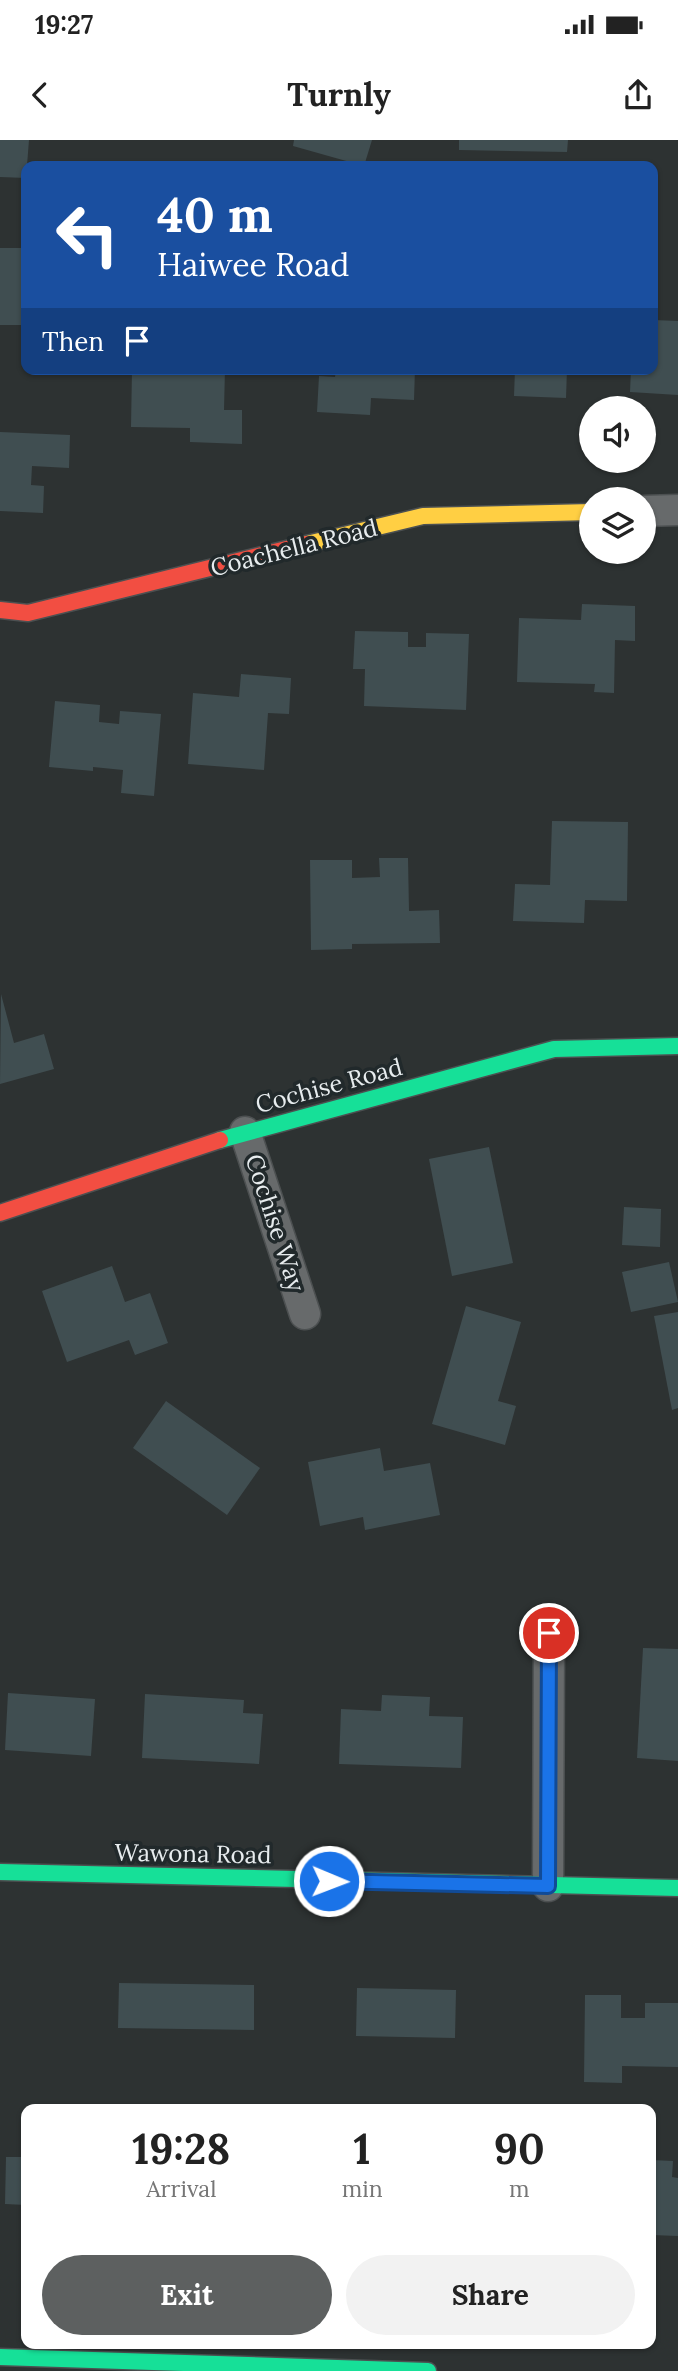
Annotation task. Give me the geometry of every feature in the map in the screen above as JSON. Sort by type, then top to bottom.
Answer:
[{"type":"street","points":[[656,511],[678,510]]},
{"type":"street","name":"Coachella Road","points":[[0,610],[28,613],[423,516],[579,512]]},
{"type":"street","name":"Cochise Road","points":[[0,1213],[245,1132],[554,1049],[678,1046]]},
{"type":"street","name":"Cochise Way","points":[[245,1132],[305,1314]]},
{"type":"street","points":[[548,1886],[549,1633]]},
{"type":"street","name":"Wawona Road","points":[[0,1872],[678,1888]]},
{"type":"street","points":[[0,2357],[428,2371]]},
{"type":"building","points":[[0,140],[29,140],[27,161],[21,161],[21,178],[0,177]]},
{"type":"building","points":[[294,140],[372,140],[366,161],[346,161],[293,146]]},
{"type":"building","points":[[459,140],[568,140],[567,152],[459,150]]},
{"type":"building","points":[[0,248],[21,248],[21,325],[0,325]]},
{"type":"building","points":[[658,320],[678,321],[678,395],[630,392],[631,375],[658,375]]},
{"type":"building","points":[[132,375],[225,375],[224,410],[242,410],[242,444],[190,442],[190,428],[131,427]]},
{"type":"building","points":[[415,375],[414,400],[371,398],[370,415],[317,412],[319,376]]},
{"type":"building","points":[[515,375],[567,375],[566,398],[514,396]]},
{"type":"building","points":[[0,432],[70,435],[69,468],[32,466],[31,485],[44,486],[43,513],[0,511]]},
{"type":"building","points":[[582,604],[635,606],[635,641],[615,640],[614,693],[594,692],[595,684],[517,682],[519,618],[581,620]]},
{"type":"building","points":[[355,631],[408,632],[408,647],[426,647],[426,633],[469,634],[466,710],[364,706],[365,669],[353,669]]},
{"type":"building","points":[[241,674],[291,678],[289,714],[268,713],[264,770],[188,764],[193,693],[239,697]]},
{"type":"building","points":[[55,701],[100,705],[99,722],[119,724],[120,711],[161,714],[154,796],[121,793],[123,770],[93,767],[93,771],[49,767]]},
{"type":"building","points":[[552,821],[628,822],[627,901],[585,900],[584,923],[513,921],[515,884],[550,885]]},
{"type":"building","points":[[379,858],[408,858],[409,911],[439,910],[440,943],[352,944],[352,949],[311,950],[310,860],[352,860],[352,878],[380,877]]},
{"type":"building","points":[[1,994],[14,1043],[44,1034],[54,1069],[0,1084]]},
{"type":"building","points":[[489,1147],[513,1263],[452,1276],[429,1159]]},
{"type":"building","points":[[624,1207],[661,1209],[660,1247],[622,1245]]},
{"type":"building","points":[[669,1262],[678,1302],[631,1312],[622,1272]]},
{"type":"building","points":[[112,1266],[125,1302],[150,1293],[168,1343],[135,1355],[129,1340],[67,1362],[42,1291]]},
{"type":"building","points":[[466,1306],[521,1322],[498,1401],[516,1406],[505,1445],[432,1424]]},
{"type":"building","points":[[678,1312],[678,1408],[672,1410],[654,1316]]},
{"type":"building","points":[[166,1401],[260,1468],[227,1515],[133,1448]]},
{"type":"building","points":[[380,1448],[384,1471],[430,1463],[440,1515],[365,1530],[363,1517],[320,1526],[308,1462]]},
{"type":"building","points":[[643,1648],[678,1649],[678,1761],[637,1758]]},
{"type":"building","points":[[8,1693],[95,1699],[91,1756],[5,1750]]},
{"type":"building","points":[[145,1694],[244,1700],[243,1713],[263,1714],[259,1764],[142,1758]]},
{"type":"building","points":[[382,1695],[430,1697],[429,1716],[463,1717],[461,1768],[339,1764],[341,1709],[381,1711]]},
{"type":"building","points":[[119,1983],[254,1985],[254,2030],[118,2028]]},
{"type":"building","points":[[357,1988],[456,1990],[455,2038],[356,2036]]},
{"type":"building","points":[[585,1995],[621,1995],[621,2018],[645,2018],[645,2003],[678,2003],[678,2067],[622,2066],[622,2083],[584,2082]]},
{"type":"building","points":[[6,2157],[21,2157],[21,2205],[5,2204]]},
{"type":"building","points":[[656,2160],[673,2161],[672,2177],[678,2178],[678,2236],[656,2235]]},
{"type":"traffic: fast","points":[[220,1140],[554,1049],[678,1046]]},
{"type":"traffic: fast","points":[[0,1872],[678,1888]]},
{"type":"traffic: fast","points":[[0,2357],[428,2371]]},
{"type":"traffic: slow","points":[[307,544],[423,516],[579,512]]},
{"type":"traffic: jam","points":[[0,610],[28,613],[307,544]]},
{"type":"traffic: jam","points":[[0,1213],[220,1140]]},
{"type":"route","points":[[329,1881],[548,1886],[549,1633]]}]
